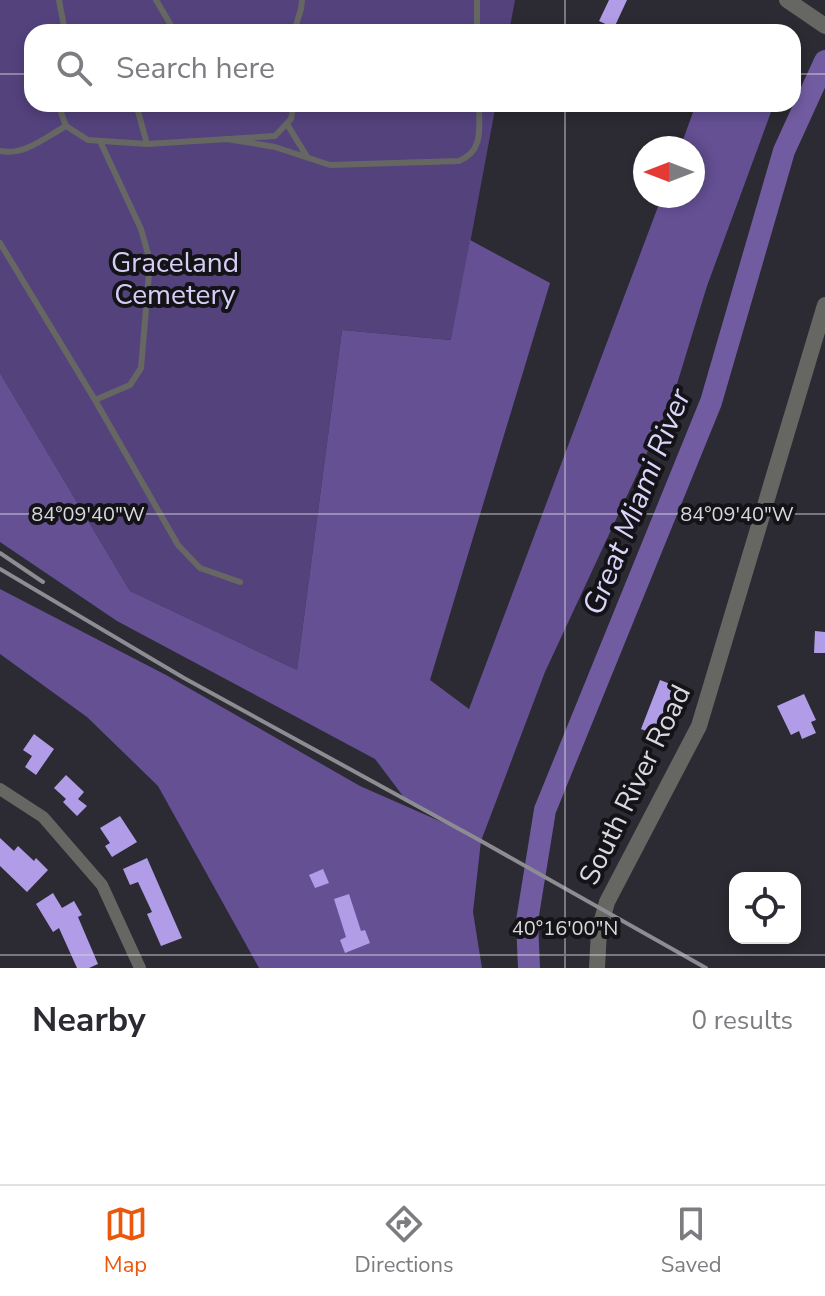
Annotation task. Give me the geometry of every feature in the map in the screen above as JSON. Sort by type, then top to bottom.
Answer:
[{"type":"street","points":[[787,0],[825,26]]},
{"type":"street","name":"South River Road","points":[[597,968],[599,931],[607,902],[699,726],[825,305]]},
{"type":"street","points":[[0,789],[43,817],[102,885],[140,968]]},
{"type":"lane","points":[[59,0],[64,24]]},
{"type":"lane","points":[[156,0],[170,24]]},
{"type":"lane","points":[[296,24],[302,0]]},
{"type":"lane","points":[[477,0],[477,24]]},
{"type":"lane","points":[[61,112],[66,126],[88,140],[147,144],[275,136],[291,119],[292,112]]},
{"type":"lane","points":[[138,112],[147,144]]},
{"type":"lane","points":[[227,139],[275,147],[330,165],[459,161],[469,157],[476,148],[479,112]]},
{"type":"lane","points":[[287,124],[306,156]]},
{"type":"lane","points":[[0,151],[10,153],[24,150],[66,126]]},
{"type":"lane","points":[[95,400],[130,385],[141,368],[150,261],[141,229],[100,141]]},
{"type":"lane","points":[[0,243],[178,545],[200,568],[240,582]]},
{"type":"green space","name":"Graceland Cemetery","points":[[0,0],[515,0],[510,24],[24,24],[24,112],[495,112],[452,340],[342,330],[297,670],[130,591],[0,373]]},
{"type":"shaded area","points":[[693,112],[771,112],[707,286],[673,397],[545,672],[481,841],[473,912],[482,968],[259,968],[158,786],[87,717],[0,654],[0,589],[166,675],[360,786],[467,833],[406,800],[375,759],[117,621],[0,542],[0,373],[130,591],[297,670],[342,330],[451,340],[470,240],[550,283],[430,680],[469,709],[657,208],[705,208],[705,136],[684,136]]},
{"type":"building","points":[[609,0],[627,0],[616,24],[599,21]]},
{"type":"building","points":[[815,631],[825,632],[825,653],[814,653]]},
{"type":"building","points":[[660,680],[678,687],[659,736],[641,729]]},
{"type":"building","points":[[804,694],[816,720],[811,722],[816,733],[802,739],[799,731],[791,735],[777,706]]},
{"type":"building","points":[[34,734],[54,749],[36,775],[25,767],[32,756],[23,750]]},
{"type":"building","points":[[66,775],[84,792],[78,799],[87,806],[77,816],[54,788]]},
{"type":"building","points":[[120,816],[137,842],[112,857],[105,846],[110,843],[100,828]]},
{"type":"building","points":[[0,838],[14,851],[18,846],[34,861],[36,858],[48,870],[27,892],[0,866]]},
{"type":"building","points":[[147,858],[182,938],[161,946],[147,914],[152,912],[138,882],[130,885],[123,869]]},
{"type":"building","points":[[323,869],[329,883],[315,888],[309,875]]},
{"type":"building","points":[[53,893],[62,908],[74,901],[82,915],[78,917],[98,964],[77,968],[59,928],[53,932],[36,904]]},
{"type":"building","points":[[349,894],[361,931],[365,930],[370,943],[345,953],[340,940],[346,937],[334,899]]},
{"type":"waterway","name":"Great Miami River","points":[[529,968],[527,921],[545,810],[711,402],[784,151],[825,61]]},
{"type":"railway","points":[[0,553],[43,582]]},
{"type":"railway","points":[[0,569],[184,678],[706,968]]}]
